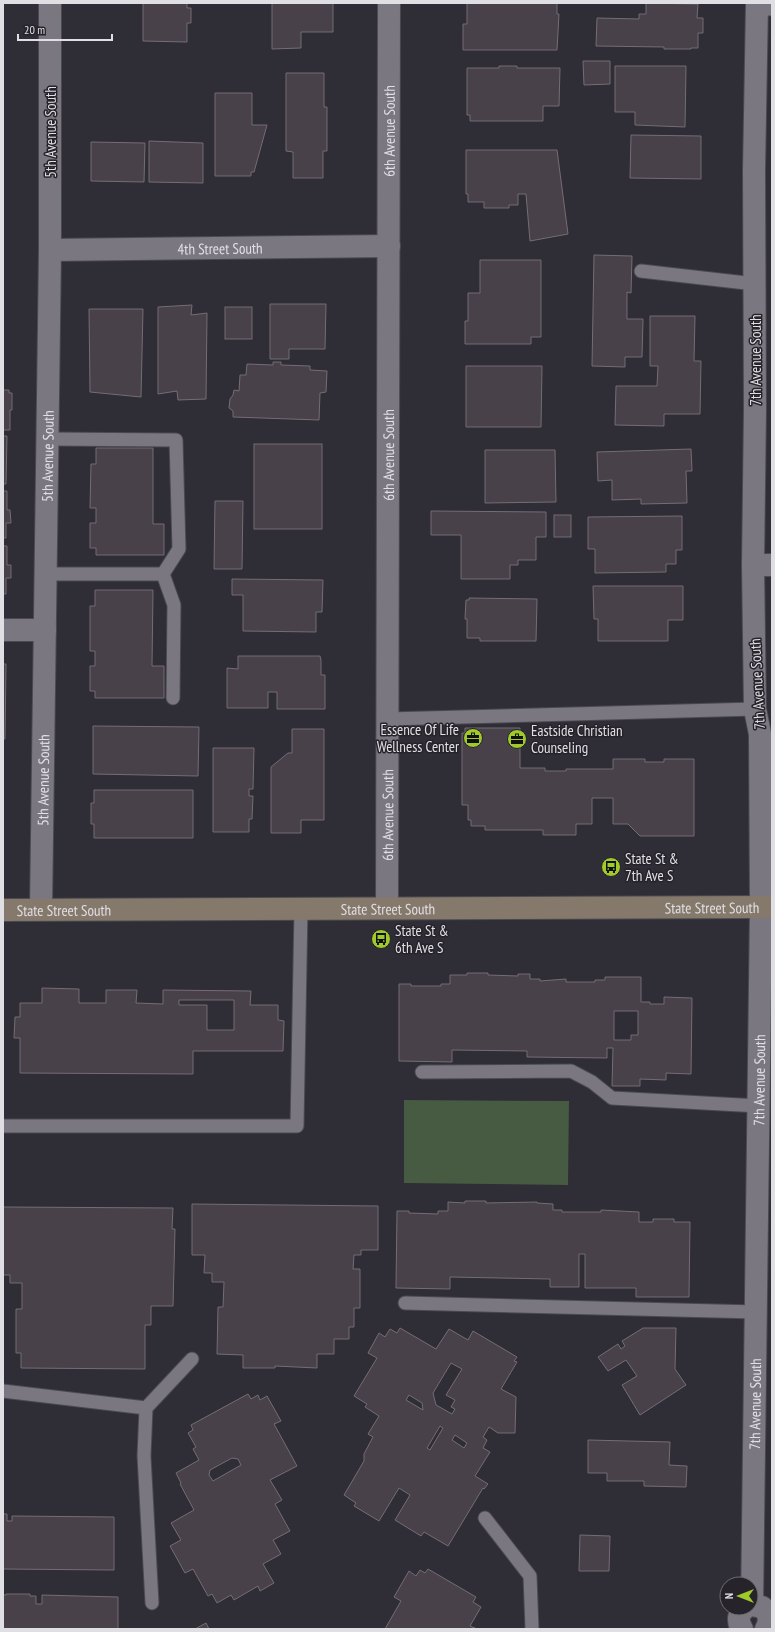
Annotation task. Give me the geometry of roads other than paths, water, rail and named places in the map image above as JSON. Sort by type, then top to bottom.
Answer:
[{"type":"street","name":"5th Avenue South","points":[[41,909],[50,250],[50,3]]},
{"type":"street","name":"6th Avenue South","points":[[388,908],[389,3]]},
{"type":"street","name":"7th Avenue South","points":[[759,1576],[756,1312],[764,1267],[759,1106],[767,907],[760,734],[755,709],[762,565],[764,409],[755,284],[763,171],[762,7]]},
{"type":"street","name":"4th Street South","points":[[50,250],[389,246]]},
{"type":"street","points":[[3,630],[45,630]]},
{"type":"street","name":"State Street South","points":[[3,910],[767,907]]},
{"type":"street","name":"7th Avenue South","points":[[739,1616],[739,1623],[742,1629]]},
{"type":"lane","points":[[641,271],[755,284]]},
{"type":"lane","points":[[48,439],[176,440],[179,549],[163,574]]},
{"type":"lane","points":[[46,574],[163,574]]},
{"type":"lane","points":[[163,574],[174,604],[173,698]]},
{"type":"lane","points":[[388,719],[755,709]]},
{"type":"lane","points":[[3,1126],[297,1126],[301,908]]},
{"type":"lane","points":[[422,1072],[571,1071],[592,1082],[612,1098],[759,1106]]},
{"type":"lane","points":[[405,1303],[756,1312]]},
{"type":"lane","points":[[152,1603],[144,1456],[146,1408],[192,1359]]},
{"type":"lane","points":[[3,1391],[146,1408]]},
{"type":"lane","points":[[485,1518],[530,1576],[532,1629]]},
{"type":"place","name":"Essence Of Life Wellness Center","points":[[473,738]]},
{"type":"place","name":"Eastside Christian Counseling","points":[[517,739]]},
{"type":"place","name":"State St & 7th Ave S","points":[[611,867]]},
{"type":"place","name":"State St & 6th Ave S","points":[[381,939]]}]
